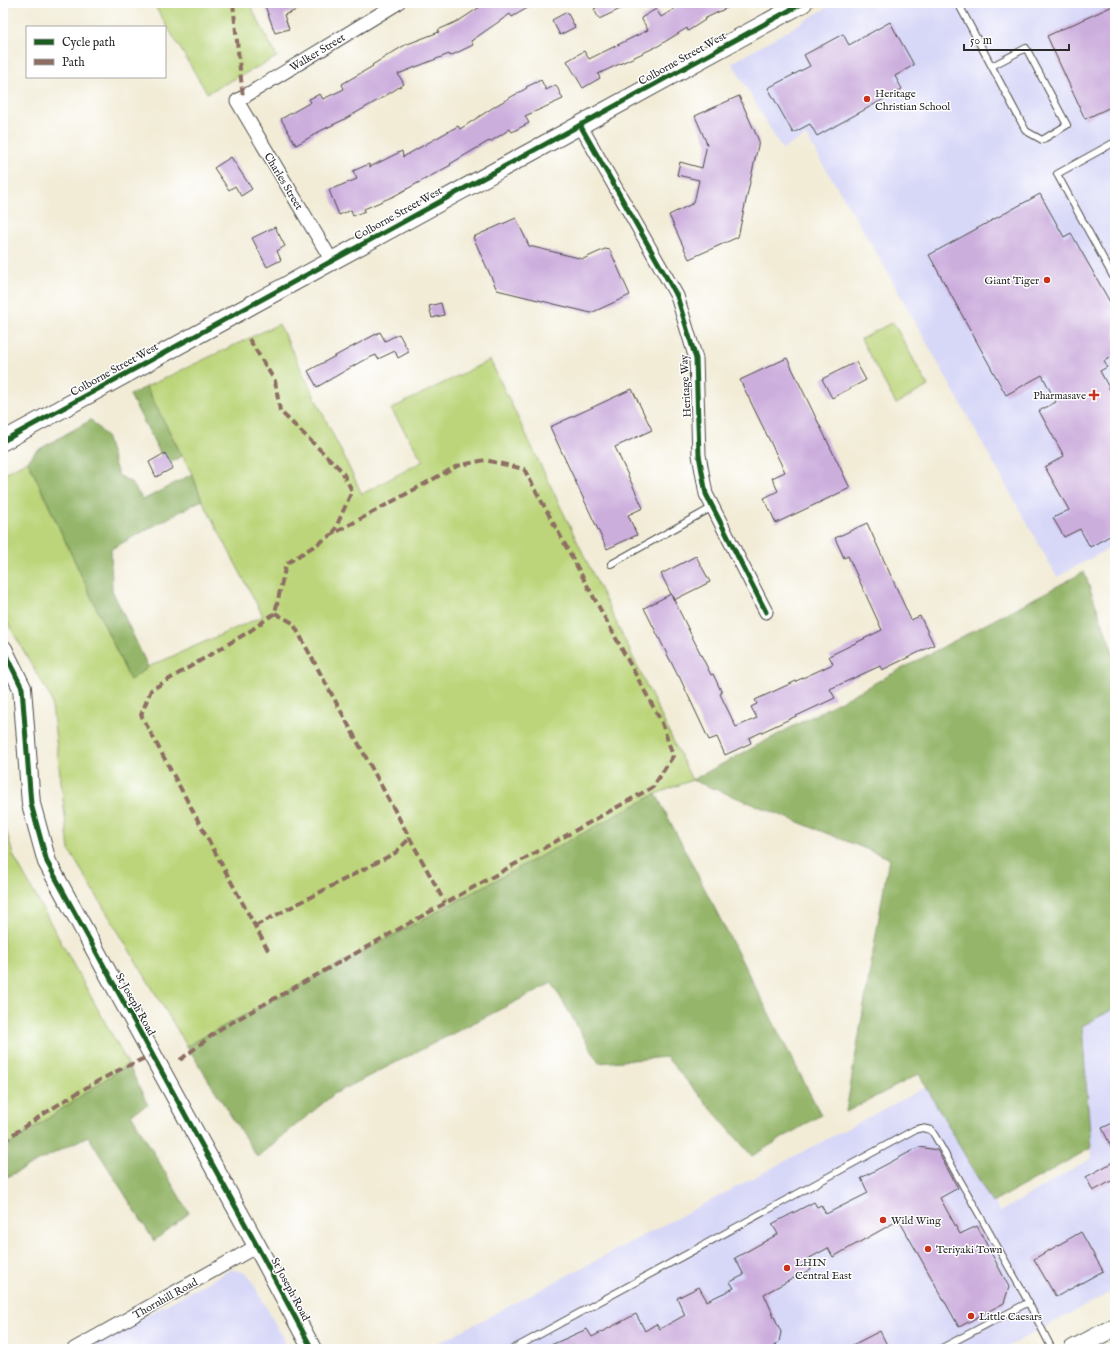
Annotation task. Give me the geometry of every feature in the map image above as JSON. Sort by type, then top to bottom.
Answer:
[{"type":"street","name":"Walker Street","points":[[237,101],[398,3]]},
{"type":"street","name":"Colborne Street West","points":[[3,441],[803,3]]},
{"type":"street","name":"Charles Street","points":[[237,101],[332,261]]},
{"type":"street","name":"Heritage Way","points":[[580,125],[677,296],[696,359],[699,455],[706,494],[766,612]]},
{"type":"street","name":"St Joseph Road","points":[[3,649],[22,688],[30,804],[47,862],[312,1349]]},
{"type":"street","name":"Thornhill Road","points":[[74,1349],[257,1246]]},
{"type":"street","points":[[1073,1349],[1115,1327]]},
{"type":"lane","points":[[958,3],[1026,131],[1042,140],[1067,125],[1026,48],[992,66]]},
{"type":"lane","points":[[1115,142],[1057,174],[1115,280]]},
{"type":"lane","points":[[611,564],[712,507]]},
{"type":"lane","points":[[513,1349],[914,1130],[922,1128],[931,1130],[935,1136],[1029,1302],[1052,1349]]},
{"type":"lane","points":[[940,1349],[1029,1302]]},
{"type":"shaded area","points":[[835,3],[1115,3],[1115,545],[1057,577],[875,250],[806,136],[782,149],[732,63]]},
{"type":"shaded area","points":[[1115,1008],[1115,1290],[1003,1349],[427,1349],[932,1084],[1000,1212],[1092,1158],[1082,1026]]},
{"type":"shaded area","points":[[232,1269],[248,1274],[289,1349],[84,1349]]},
{"type":"green space","points":[[153,3],[249,3],[277,57],[207,93]]},
{"type":"green space","points":[[893,322],[928,386],[896,404],[861,339]]},
{"type":"green space","points":[[279,324],[362,494],[423,461],[391,409],[490,360],[692,780],[656,794],[187,1046],[69,850],[51,698],[3,615],[3,474],[28,461],[130,680],[148,667],[263,616],[202,500],[192,474],[146,387]]},
{"type":"green space","points":[[146,387],[182,456],[166,464],[130,395]]},
{"type":"green space","points":[[91,420],[106,436],[118,475],[131,482],[143,500],[192,474],[202,500],[111,549],[112,590],[148,667],[130,680],[28,461],[36,451]]},
{"type":"green space","points":[[1084,572],[1115,658],[1115,1008],[1082,1026],[1091,1148],[992,1203],[919,1074],[846,1112],[889,858],[692,780]]},
{"type":"green space","points":[[656,794],[821,1115],[752,1156],[666,1057],[599,1063],[552,983],[334,1094],[257,1157],[187,1046]]},
{"type":"green space","points":[[3,818],[13,855],[128,1064],[3,1149]]},
{"type":"green space","points":[[128,1064],[148,1105],[131,1114],[189,1213],[154,1241],[88,1136],[3,1179],[3,1149]]},
{"type":"building","points":[[264,3],[312,4],[284,15],[289,29],[275,33]]},
{"type":"building","points":[[486,3],[536,3],[512,17],[510,14],[471,41],[473,45],[450,56],[449,54],[398,74],[404,84],[345,119],[314,134],[296,145],[281,119],[311,102],[309,99],[320,94],[323,99],[344,89],[342,84],[405,45],[439,32],[438,30],[460,20]]},
{"type":"building","points":[[605,3],[633,3],[599,19],[594,9]]},
{"type":"building","points":[[684,3],[737,3],[704,19],[705,20],[688,31],[687,28],[658,46],[598,74],[600,78],[583,88],[567,61],[584,51],[589,59],[648,30],[641,18],[656,9],[661,17]]},
{"type":"building","points":[[1115,5],[1115,105],[1085,119],[1047,36]]},
{"type":"building","points":[[567,12],[575,27],[560,35],[552,20]]},
{"type":"building","points":[[890,22],[914,65],[895,76],[902,89],[817,136],[810,124],[793,133],[768,88],[810,66],[804,55],[843,34],[849,45]]},
{"type":"building","points":[[541,80],[546,90],[556,85],[563,99],[525,116],[529,123],[512,132],[510,129],[450,164],[451,165],[394,196],[364,209],[365,211],[353,216],[351,210],[339,215],[329,190],[357,179],[353,171],[369,164],[370,167],[402,151],[403,157],[458,126],[460,129],[527,88],[526,87]]},
{"type":"building","points":[[739,96],[759,141],[738,237],[689,259],[669,215],[694,203],[699,180],[677,175],[680,162],[702,168],[707,144],[695,116]]},
{"type":"building","points":[[231,157],[252,189],[241,196],[235,186],[229,190],[214,168]]},
{"type":"building","points":[[1040,194],[1064,237],[1071,233],[1115,311],[1115,355],[1104,361],[1107,367],[1100,371],[1115,399],[1115,533],[1090,547],[1080,529],[1064,537],[1053,518],[1069,510],[1045,467],[1064,456],[1039,411],[1056,402],[1042,375],[1006,395],[929,255]]},
{"type":"building","points":[[516,218],[529,246],[583,259],[605,249],[610,250],[630,295],[591,313],[497,290],[473,237]]},
{"type":"building","points":[[275,227],[285,246],[277,251],[281,260],[267,267],[252,238]]},
{"type":"building","points":[[441,303],[444,315],[432,318],[429,306]]},
{"type":"building","points":[[380,332],[385,341],[399,334],[409,352],[398,358],[395,351],[378,359],[376,355],[362,361],[317,387],[308,371]]},
{"type":"building","points":[[787,358],[850,488],[776,523],[764,498],[778,491],[772,478],[785,472],[740,380]]},
{"type":"building","points":[[856,362],[866,380],[832,398],[822,379]]},
{"type":"building","points":[[632,389],[652,430],[615,447],[643,508],[628,515],[637,535],[607,549],[550,427]]},
{"type":"building","points":[[165,453],[173,468],[156,477],[149,462]]},
{"type":"building","points":[[867,523],[911,620],[920,616],[934,645],[882,670],[880,666],[830,689],[835,698],[749,738],[751,743],[725,755],[717,737],[709,740],[679,676],[644,608],[671,594],[711,675],[713,674],[722,693],[720,694],[736,727],[757,718],[751,707],[757,704],[755,700],[833,664],[829,656],[882,630],[848,556],[844,558],[835,538]]},
{"type":"building","points":[[696,556],[710,582],[674,600],[661,574]]},
{"type":"building","points":[[1115,1122],[1115,1155],[1102,1128]]},
{"type":"building","points":[[919,1147],[937,1150],[958,1188],[940,1198],[960,1234],[977,1226],[1009,1287],[1004,1303],[959,1327],[899,1220],[833,1257],[828,1248],[806,1260],[811,1269],[764,1294],[781,1332],[779,1342],[770,1349],[542,1349],[587,1329],[592,1337],[636,1314],[645,1331],[656,1324],[660,1329],[685,1315],[677,1298],[699,1287],[707,1301],[734,1288],[730,1282],[744,1275],[735,1258],[778,1234],[772,1224],[814,1202],[817,1207],[821,1205],[826,1214],[868,1193],[861,1178]]},
{"type":"building","points":[[1115,1161],[1115,1179],[1093,1191],[1086,1177]]},
{"type":"building","points":[[1081,1232],[1103,1271],[1056,1297],[1034,1259]]},
{"type":"building","points":[[880,1331],[889,1349],[845,1349]]},
{"type":"marked path","points":[[233,3],[243,98]]},
{"type":"marked path","points":[[249,339],[275,381],[280,411],[342,471],[352,491],[333,534]]},
{"type":"marked path","points":[[180,1060],[220,1029],[653,787],[673,756],[662,723],[524,469],[485,460],[457,466],[333,534],[286,564],[275,613],[250,631],[151,690],[141,715],[269,952]]},
{"type":"marked path","points":[[275,613],[293,623],[445,903]]},
{"type":"marked path","points":[[255,926],[395,853],[410,838]]},
{"type":"marked path","points":[[3,1141],[57,1105],[94,1083],[133,1063],[153,1055]]},
{"type":"cycle path","points":[[3,441],[803,3]]},
{"type":"cycle path","points":[[580,125],[677,296],[696,359],[699,455],[706,494],[766,612]]},
{"type":"cycle path","points":[[3,649],[22,688],[31,804],[47,862],[312,1349]]},
{"type":"place","name":"Heritage Christian School","points":[[867,99]]},
{"type":"place","name":"Giant Tiger","points":[[1047,280]]},
{"type":"place","name":"Pharmasave","points":[[1094,395]]},
{"type":"place","name":"Wild Wing","points":[[883,1220]]},
{"type":"place","name":"Teriyaki Town","points":[[928,1249]]},
{"type":"place","name":"LHIN Central East","points":[[787,1268]]},
{"type":"place","name":"Little Caesars","points":[[971,1316]]}]
